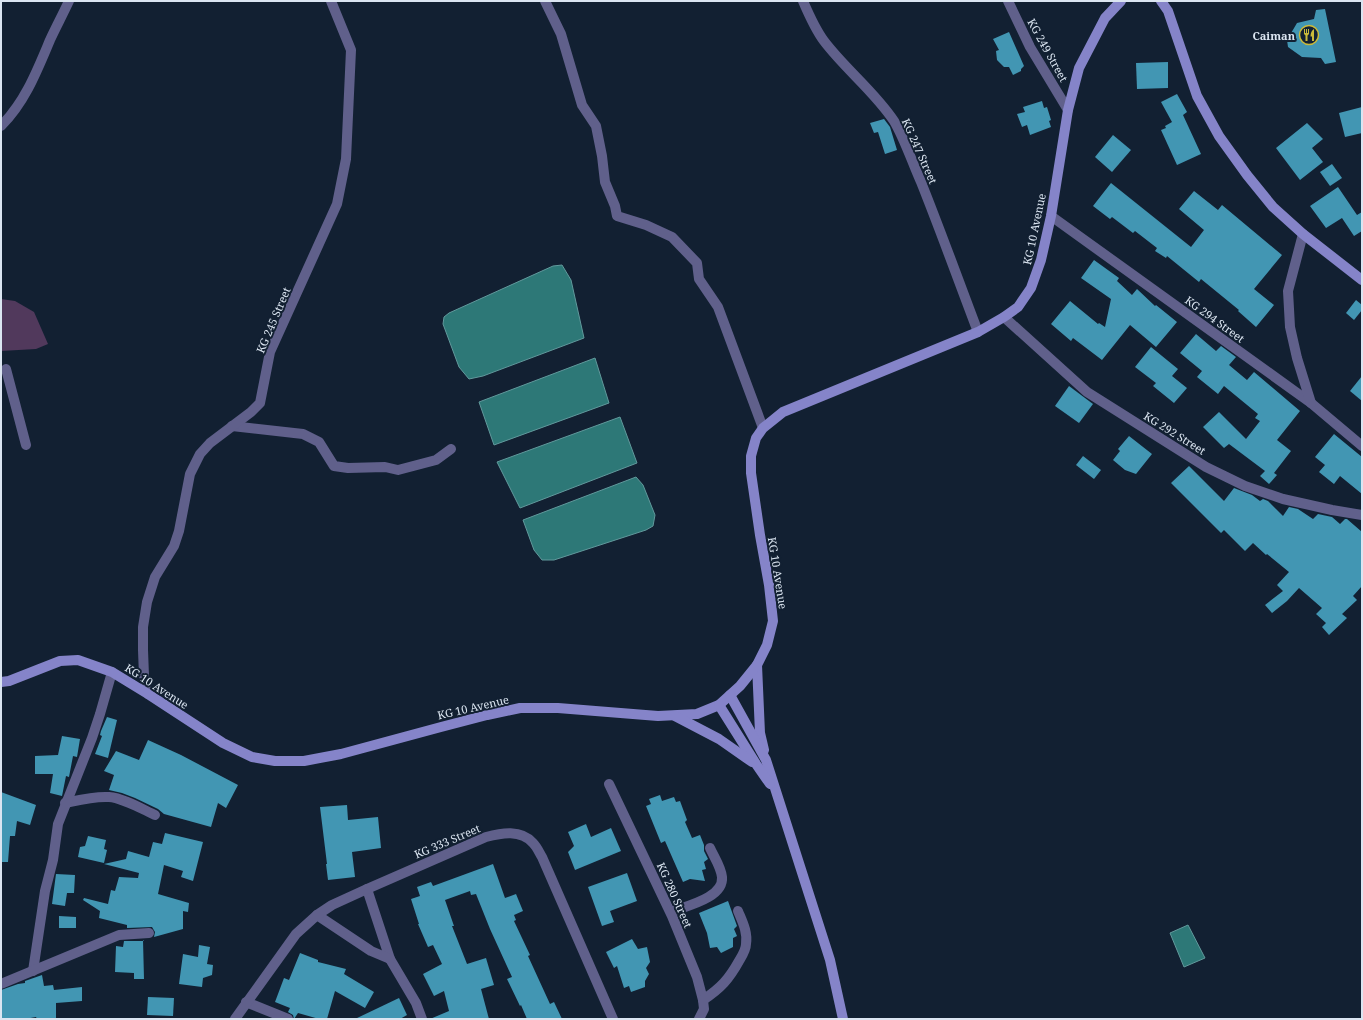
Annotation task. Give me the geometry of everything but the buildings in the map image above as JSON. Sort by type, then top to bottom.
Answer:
[{"type":"street","points":[[1,126],[12,115],[36,75],[69,1]]},
{"type":"street","name":"KG 245 Street","points":[[148,694],[144,676],[143,650],[143,627],[147,602],[155,577],[174,546],[190,474],[200,454],[210,443],[251,412],[260,403],[270,352],[337,204],[346,159],[350,50],[331,1]]},
{"type":"street","points":[[545,1],[561,34],[582,105],[596,126],[605,182],[615,206],[617,216],[646,225],[672,237],[697,263],[699,279],[718,306],[763,428]]},
{"type":"street","name":"KG 247 Street","points":[[803,1],[812,21],[824,41],[840,60],[869,88],[894,123],[926,194],[978,332]]},
{"type":"street","name":"KG 249 Street","points":[[1008,1],[1030,47],[1068,110]]},
{"type":"street","name":"KG 10 Avenue","points":[[1,682],[9,681],[60,661],[78,660],[112,672],[223,744],[252,757],[275,761],[304,761],[341,754],[448,725],[520,708],[558,708],[675,716],[698,714],[719,705],[740,686],[757,665],[767,645],[773,621],[769,585],[751,473],[751,456],[756,438],[763,428],[783,412],[978,332],[1018,307],[1031,288],[1041,260],[1051,216],[1068,110],[1079,68],[1105,18],[1120,1]]},
{"type":"street","points":[[1161,1],[1168,11],[1197,96],[1219,136],[1247,175],[1273,207],[1303,234],[1362,280]]},
{"type":"street","name":"KG 294 Street","points":[[1051,216],[1311,403],[1362,446]]},
{"type":"street","points":[[1303,234],[1288,291],[1290,327],[1297,358],[1311,403]]},
{"type":"street","name":"KG 292 Street","points":[[1004,317],[1087,392],[1206,467],[1245,486],[1283,499],[1362,515]]},
{"type":"street","points":[[6,369],[26,445]]},
{"type":"street","points":[[232,426],[303,434],[319,442],[334,466],[348,468],[385,467],[398,470],[436,460],[451,449]]},
{"type":"street","points":[[757,665],[760,733],[766,760],[830,960],[843,1019]]},
{"type":"street","points":[[33,971],[44,891],[53,860],[58,824],[92,738],[112,672]]},
{"type":"street","points":[[730,695],[766,760]]},
{"type":"street","points":[[719,705],[756,764],[775,790]]},
{"type":"street","points":[[675,716],[719,739],[756,764]]},
{"type":"street","name":"KG 280 Street","points":[[609,784],[671,912],[697,977],[704,1000]]},
{"type":"street","points":[[66,803],[90,798],[109,797],[129,803],[155,815]]},
{"type":"street","name":"KG 333 Street","points":[[235,1019],[296,934],[317,915],[332,905],[486,837],[500,833],[511,833],[523,836],[532,842],[542,857],[613,1019]]},
{"type":"street","points":[[671,912],[698,902],[715,894],[718,890],[722,881],[722,875],[710,848]]},
{"type":"street","points":[[367,889],[390,959],[416,1003],[422,1019]]},
{"type":"street","points":[[699,1019],[704,1009],[704,1000],[723,986],[731,976],[744,952],[746,934],[738,911]]},
{"type":"street","points":[[317,915],[371,950],[390,959]]},
{"type":"street","points":[[1,984],[119,935],[149,933]]},
{"type":"street","points":[[246,1002],[288,1019]]},
{"type":"shaded area","points":[[562,265],[571,280],[584,338],[483,376],[469,379],[459,367],[443,324],[444,317],[449,313],[553,266]]},
{"type":"shaded area","points":[[1,299],[15,301],[34,312],[48,344],[36,349],[1,351]]},
{"type":"shaded area","points":[[595,358],[609,403],[494,445],[479,402]]},
{"type":"shaded area","points":[[620,417],[637,463],[520,508],[497,462]]},
{"type":"shaded area","points":[[636,477],[643,485],[655,515],[653,526],[646,530],[554,560],[542,560],[534,550],[523,520]]},
{"type":"shaded area","points":[[1188,925],[1205,958],[1184,967],[1170,933]]},
{"type":"place","name":"Caiman","points":[[1309,35]]}]
